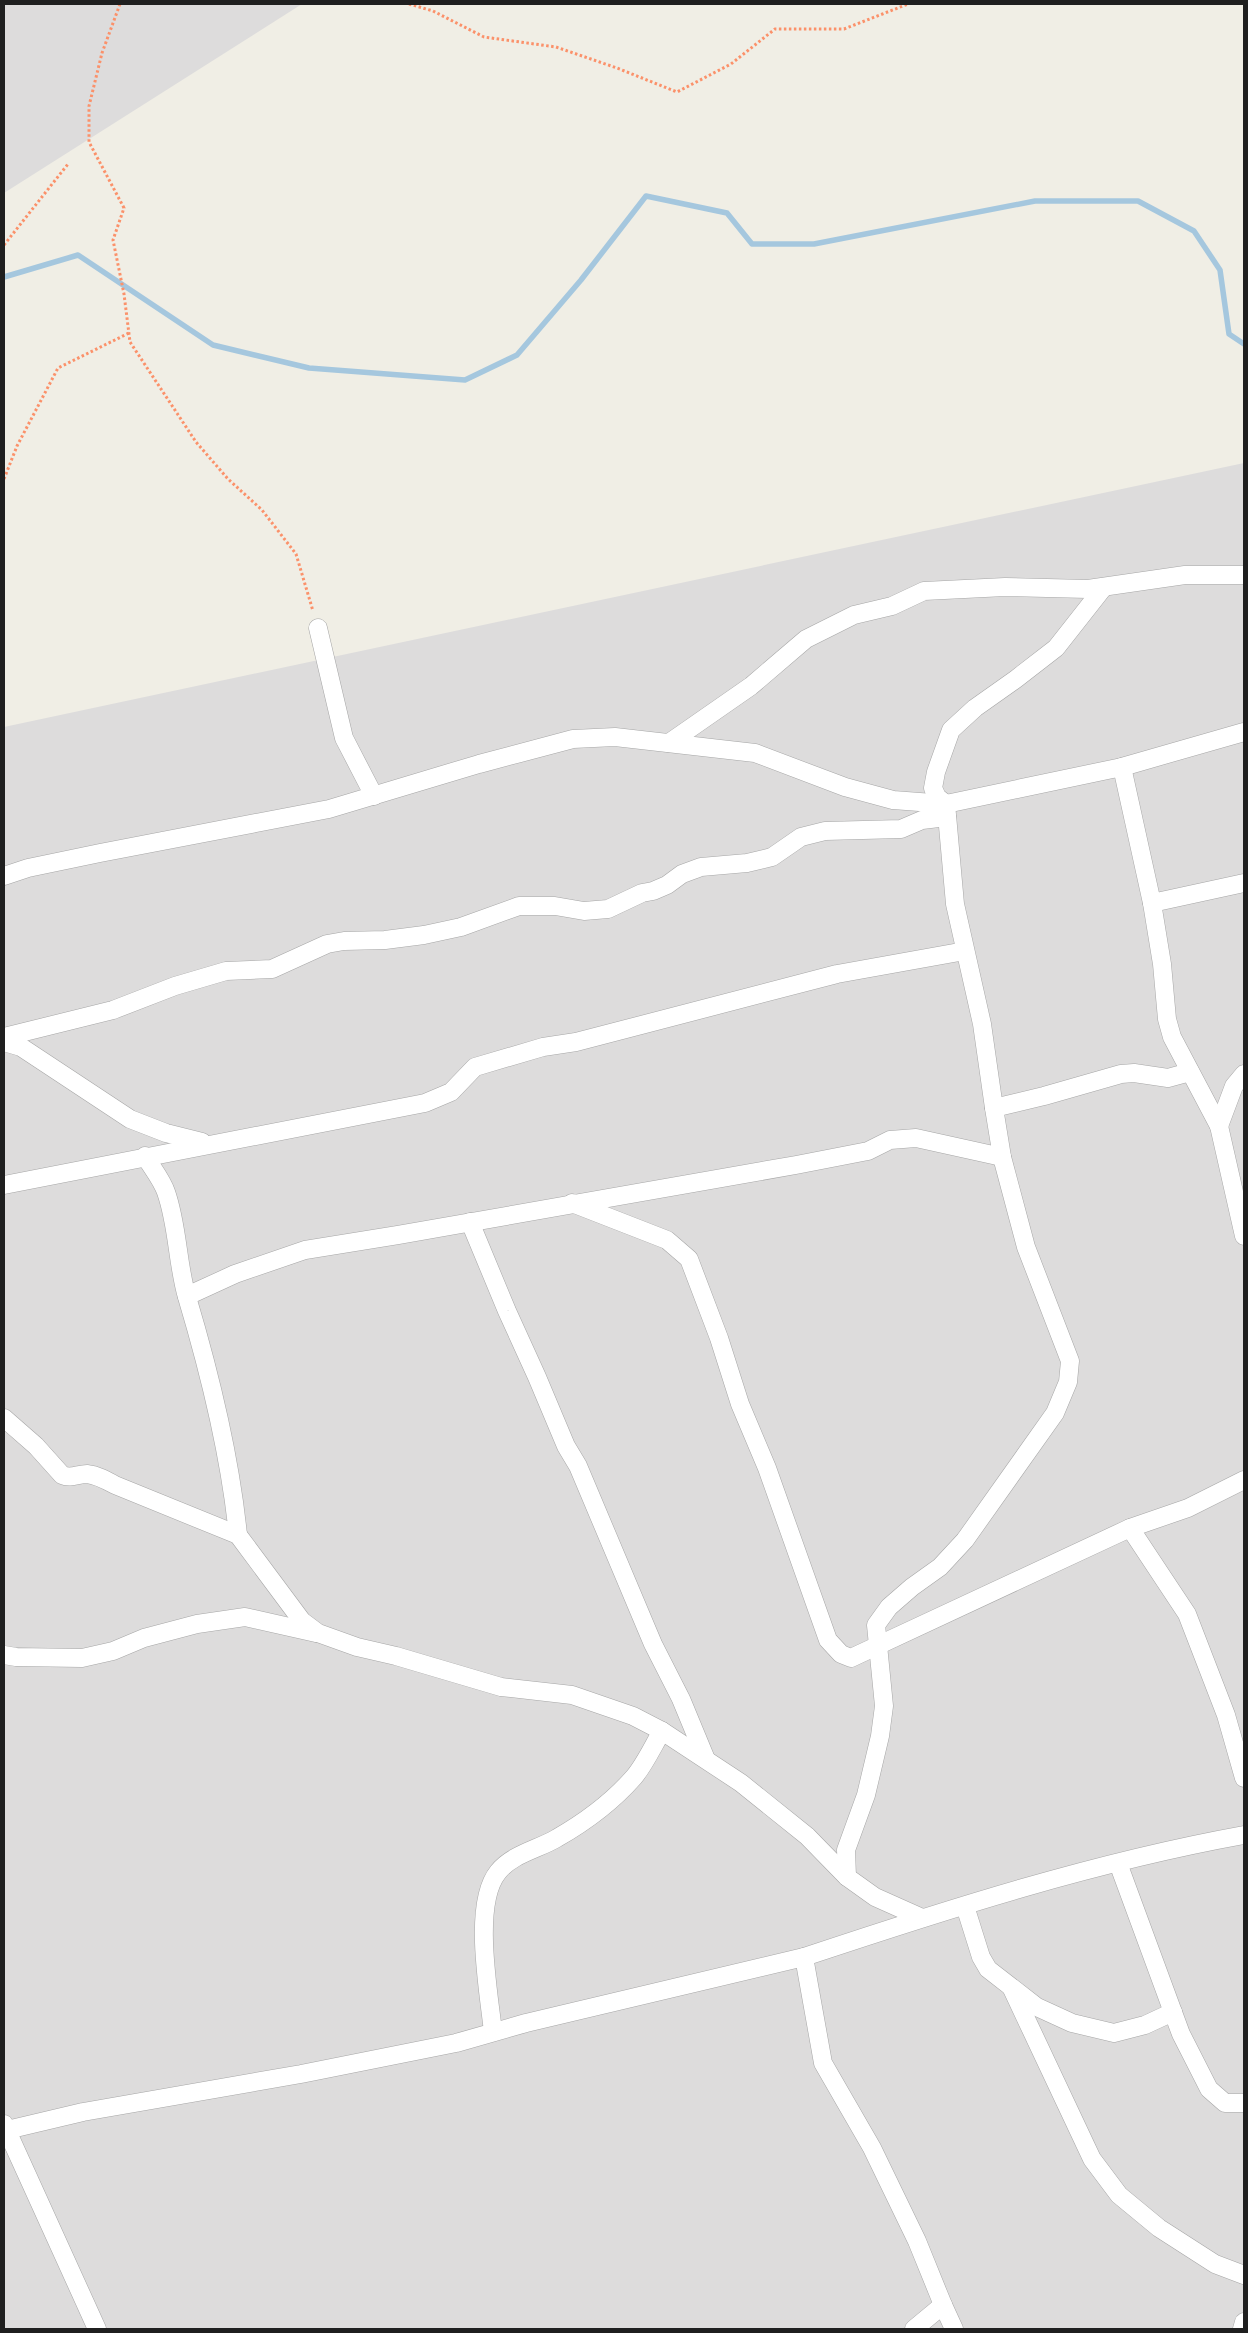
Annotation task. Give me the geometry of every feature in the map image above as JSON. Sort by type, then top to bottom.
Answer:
[{"type":"street","points":[[669,743],[751,686],[806,639],[854,615],[892,606],[924,591],[1005,587],[1088,589],[1185,574],[1244,575]]},
{"type":"street","points":[[847,1877],[846,1850],[866,1795],[880,1736],[884,1706],[876,1625],[889,1607],[940,1567],[965,1540],[1054,1413],[1068,1382],[1070,1361],[1026,1247],[1002,1157],[982,1024],[955,904],[946,811],[932,788],[951,730],[975,708],[1016,680],[1056,648],[1104,587]]},
{"type":"street","points":[[318,628],[326,669],[336,698],[344,738],[374,796]]},
{"type":"street","points":[[4,1036],[114,1010],[175,986],[226,970],[272,970],[308,952],[335,942],[386,940],[424,935],[461,927],[519,906],[555,906],[584,911],[608,909],[642,893],[660,888],[682,874],[702,867],[746,863],[772,857],[801,837],[825,831],[901,829],[946,811],[1122,767],[1244,732]]},
{"type":"street","points":[[4,876],[28,868],[100,853],[330,809],[573,738],[615,737],[755,753],[836,783],[893,800],[946,811]]},
{"type":"street","points":[[1122,767],[1152,903],[1162,964],[1167,1018],[1172,1036],[1219,1126],[1244,1236]]},
{"type":"street","points":[[1152,903],[1244,883]]},
{"type":"street","points":[[4,1185],[145,1156],[425,1103],[451,1092],[475,1066],[543,1047],[576,1042],[837,974],[965,951]]},
{"type":"street","points":[[4,1042],[21,1047],[130,1119],[208,1144]]},
{"type":"street","points":[[994,1108],[1121,1074],[1134,1073],[1168,1078],[1190,1072]]},
{"type":"street","points":[[1219,1126],[1234,1086],[1244,1074]]},
{"type":"street","points":[[187,1296],[236,1274],[305,1250],[868,1151],[890,1140],[916,1138],[1002,1157]]},
{"type":"street","points":[[145,1156],[166,1190],[171,1208],[187,1296],[205,1357],[225,1450],[234,1494],[238,1535],[302,1622],[318,1633]]},
{"type":"street","points":[[572,1203],[666,1240],[689,1259],[716,1329],[740,1404],[767,1468],[828,1640],[841,1654],[851,1658],[1130,1528],[1188,1508],[1244,1480]]},
{"type":"street","points":[[470,1222],[566,1446],[578,1466],[654,1644],[681,1698],[705,1757]]},
{"type":"street","points":[[4,1418],[67,1477],[89,1474],[99,1476],[115,1485],[238,1535]]},
{"type":"street","points":[[1130,1528],[1187,1614],[1226,1715],[1244,1778]]},
{"type":"street","points":[[4,1655],[16,1657],[82,1658],[113,1651],[144,1638],[197,1624],[245,1617],[318,1633],[356,1647],[396,1656],[501,1687],[572,1695],[633,1716],[705,1757],[742,1783],[807,1836],[847,1877],[875,1897],[922,1918]]},
{"type":"street","points":[[493,2032],[483,1925],[490,1890],[498,1872],[525,1852],[556,1839],[596,1813],[635,1776],[662,1731]]},
{"type":"street","points":[[97,2329],[5,2127],[301,2074],[456,2043],[493,2032],[804,1957],[922,1918],[965,1906],[1196,1844],[1244,1835]]},
{"type":"street","points":[[1118,1864],[1181,2034],[1209,2089],[1225,2103],[1244,2103]]},
{"type":"street","points":[[965,1906],[981,1957],[988,1969],[1037,2007],[1072,2023],[1114,2033],[1145,2025],[1173,2012]]},
{"type":"street","points":[[804,1957],[823,2063],[872,2148],[917,2241],[954,2329]]},
{"type":"street","points":[[1012,1989],[1092,2159],[1119,2196],[1167,2233],[1215,2264],[1244,2275]]},
{"type":"street","points":[[914,2329],[943,2305]]},
{"type":"street","points":[[1242,2329],[1244,2322]]},
{"type":"path","points":[[120,4],[102,53],[89,106],[89,142],[124,208],[113,240],[130,342],[196,442],[228,479],[262,510],[296,554],[318,628]]},
{"type":"path","points":[[409,4],[433,10],[484,37],[556,47],[617,68],[677,92],[731,64],[775,29],[844,29],[908,4]]},
{"type":"path","points":[[4,246],[68,164]]},
{"type":"path","points":[[4,479],[16,446],[58,368],[128,333]]},
{"type":"shaded area","points":[[4,4],[302,4],[4,193]]},
{"type":"shaded area","points":[[1244,463],[1244,2329],[4,2329],[4,727]]},
{"type":"waterway","points":[[4,277],[78,255],[213,345],[309,368],[465,380],[517,355],[581,280],[646,196],[727,213],[752,244],[814,244],[1035,201],[1138,201],[1194,231],[1220,270],[1229,334],[1244,344]]}]
